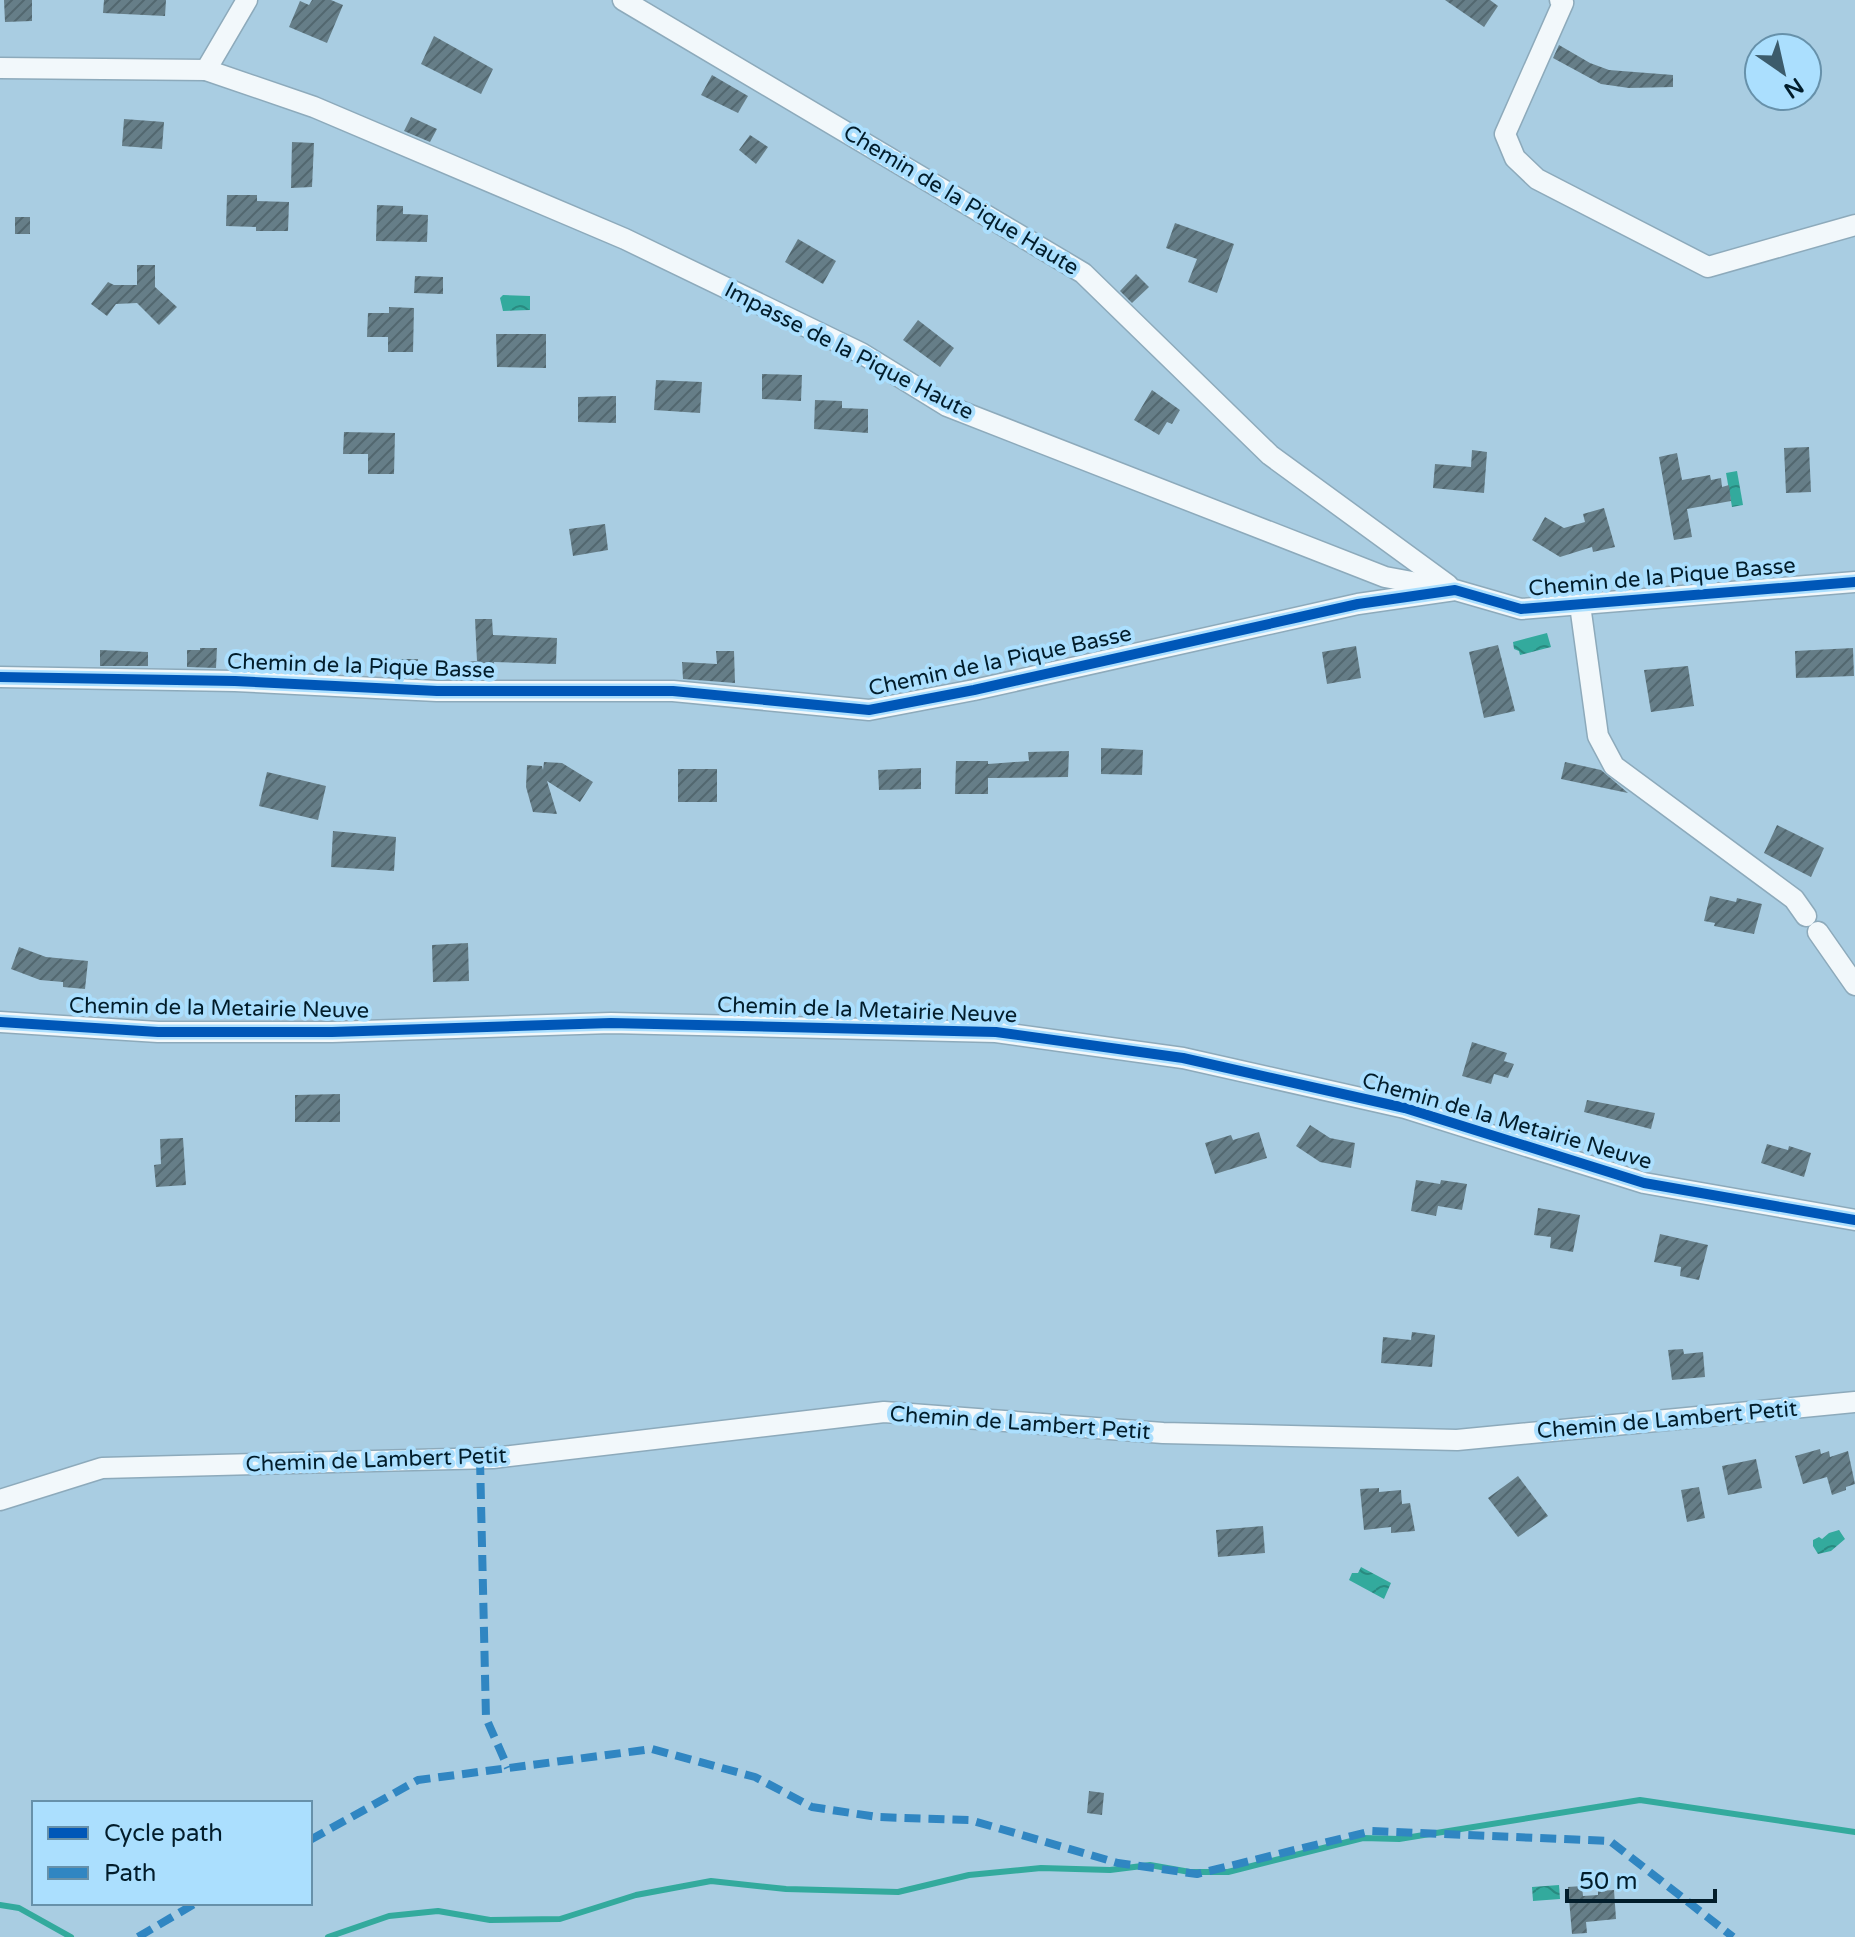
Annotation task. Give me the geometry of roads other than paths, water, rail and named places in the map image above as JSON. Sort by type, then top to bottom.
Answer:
[{"type":"street","points":[[0,68],[206,70],[247,0]]},
{"type":"street","name":"Chemin de la Pique Haute","points":[[623,0],[1083,273],[1270,455],[1455,590]]},
{"type":"street","points":[[1560,0],[1563,3],[1505,134],[1515,158],[1537,179],[1708,267],[1855,225]]},
{"type":"street","name":"Impasse de la Pique Haute","points":[[206,70],[314,107],[625,239],[861,353],[947,406],[1385,577],[1455,590]]},
{"type":"street","name":"Chemin de la Pique Basse","points":[[0,677],[235,681],[437,691],[673,691],[869,710],[974,690],[1358,604],[1455,590],[1521,609],[1855,582]]},
{"type":"street","points":[[1580,605],[1598,736],[1614,766],[1794,899],[1855,985]]},
{"type":"street","name":"Chemin de la Metairie Neuve","points":[[0,1022],[158,1032],[332,1032],[611,1023],[996,1032],[1198,1061],[1405,1108],[1644,1183],[1855,1220]]},
{"type":"street","name":"Chemin de Lambert Petit","points":[[0,1500],[102,1468],[493,1458],[884,1412],[1163,1433],[1457,1440],[1855,1402]]},
{"type":"water","points":[[503,295],[530,296],[530,310],[503,311],[500,298]]},
{"type":"water","points":[[1737,471],[1743,505],[1732,507],[1726,473]]},
{"type":"water","points":[[1547,633],[1551,647],[1520,655],[1514,649],[1513,642]]},
{"type":"water","points":[[1839,1530],[1845,1539],[1831,1551],[1818,1554],[1813,1540]]},
{"type":"water","points":[[1361,1567],[1391,1583],[1384,1599],[1349,1580],[1352,1573],[1358,1573]]},
{"type":"water","points":[[1559,1885],[1560,1899],[1533,1901],[1532,1887]]},
{"type":"waterway","points":[[328,1937],[389,1916],[438,1911],[490,1920],[560,1919],[636,1895],[711,1881],[786,1889],[898,1892],[969,1875],[1041,1868],[1110,1870],[1150,1865],[1190,1872],[1228,1872],[1363,1838],[1399,1839],[1640,1800],[1855,1832]]},
{"type":"waterway","points":[[0,1905],[19,1908],[71,1937]]}]
